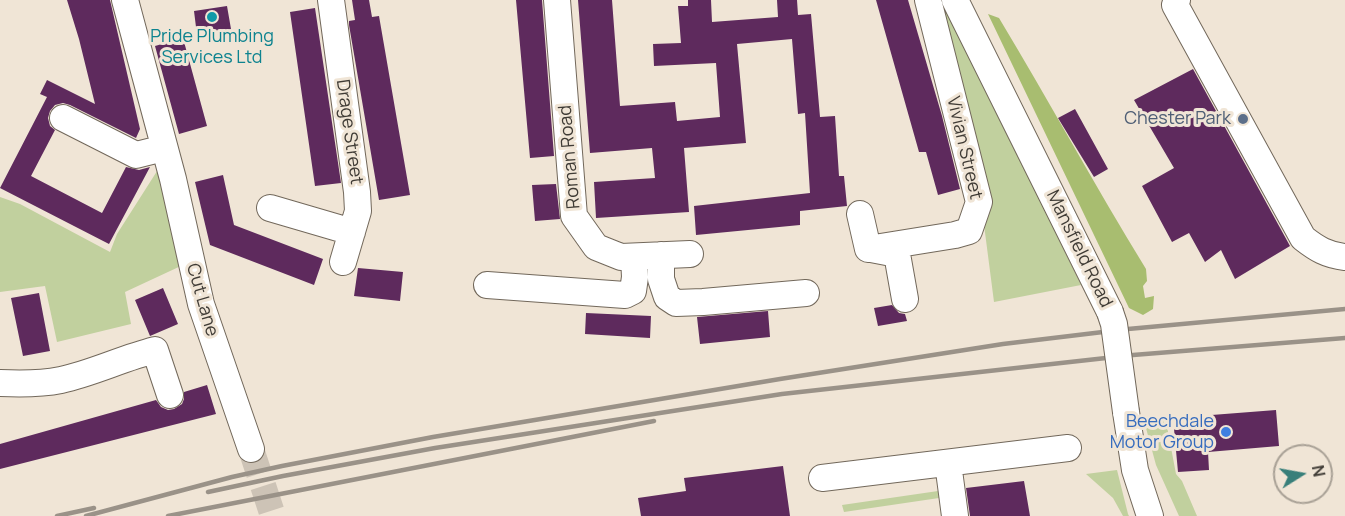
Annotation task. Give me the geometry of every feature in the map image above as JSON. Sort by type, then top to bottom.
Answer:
[{"type":"street","name":"Cut Lane","points":[[125,0],[164,148],[201,304],[251,449]]},
{"type":"street","name":"Drage Street","points":[[332,0],[358,211],[343,262]]},
{"type":"street","name":"Roman Road","points":[[557,0],[574,216],[596,247],[621,257],[690,254]]},
{"type":"street","name":"Vivian Street","points":[[868,249],[969,231],[980,202],[928,0]]},
{"type":"street","name":"Mansfield Road","points":[[955,0],[1110,312],[1114,324],[1135,470],[1150,516]]},
{"type":"street","points":[[1177,0],[1175,5],[1303,238],[1332,256],[1345,257]]},
{"type":"street","points":[[63,118],[136,155],[164,148]]},
{"type":"street","points":[[270,208],[352,232]]},
{"type":"street","points":[[860,214],[868,249],[897,254],[905,299]]},
{"type":"street","points":[[661,255],[662,279],[667,297],[676,303],[807,293]]},
{"type":"street","points":[[487,285],[625,295],[633,291],[634,257]]},
{"type":"street","points":[[0,383],[42,383],[61,380],[155,350],[170,394]]},
{"type":"street","points":[[822,478],[1068,448]]},
{"type":"street","points":[[948,463],[955,516]]},
{"type":"green space","points":[[939,0],[944,0],[1081,285],[994,302],[983,217]]},
{"type":"green space","points":[[988,14],[999,18],[1146,269],[1147,281],[1143,286],[1145,298],[1154,296],[1153,309],[1143,315],[1129,308]]},
{"type":"green space","points":[[159,168],[183,265],[125,292],[131,324],[57,342],[45,286],[0,292],[0,197],[20,204],[110,252],[117,234]]},
{"type":"green space","points":[[1165,416],[1176,474],[1182,481],[1197,516],[1179,516],[1156,465],[1143,417]]},
{"type":"green space","points":[[1117,470],[1129,516],[1123,516],[1113,498],[1086,474]]},
{"type":"green space","points":[[938,491],[939,498],[844,512],[842,505]]},
{"type":"building","points":[[67,0],[110,0],[140,129],[136,138],[70,105],[63,103],[55,105],[48,118],[50,126],[55,130],[31,176],[102,213],[126,167],[139,170],[150,167],[109,244],[0,188],[47,97],[40,94],[47,80],[95,104]]},
{"type":"building","points":[[352,0],[369,0],[372,17],[379,16],[410,195],[379,200],[349,25],[349,21],[355,20]]},
{"type":"building","points":[[516,0],[542,0],[554,156],[530,158]]},
{"type":"building","points":[[578,0],[612,0],[620,106],[675,102],[677,121],[720,117],[716,63],[654,66],[653,44],[681,43],[678,6],[688,6],[688,0],[711,0],[712,22],[778,17],[777,0],[797,0],[798,15],[811,14],[820,117],[835,116],[839,176],[844,176],[847,206],[800,211],[800,225],[696,235],[694,206],[810,193],[805,113],[798,114],[792,39],[737,44],[746,143],[684,148],[689,212],[596,218],[594,182],[655,178],[652,148],[590,153]]},
{"type":"building","points":[[876,0],[908,0],[942,116],[960,189],[938,195],[926,152],[919,152]]},
{"type":"building","name":"Pride Plumbing Services Ltd","points":[[227,6],[231,29],[197,35],[194,11]]},
{"type":"building","points":[[315,8],[341,183],[315,186],[290,12]]},
{"type":"building","points":[[183,38],[207,126],[179,134],[155,46]]},
{"type":"building","points":[[1193,69],[1290,246],[1235,279],[1221,250],[1205,262],[1189,233],[1172,242],[1142,186],[1174,168],[1134,100]]},
{"type":"building","points":[[1075,109],[1108,169],[1094,177],[1058,118]]},
{"type":"building","points":[[223,175],[234,225],[323,259],[314,285],[210,245],[195,182]]},
{"type":"building","points":[[556,184],[560,219],[535,221],[532,185]]},
{"type":"building","points":[[358,268],[403,272],[400,301],[354,296]]},
{"type":"building","points":[[163,288],[178,324],[150,336],[135,300]]},
{"type":"building","points":[[39,293],[50,351],[23,356],[11,298]]},
{"type":"building","points":[[892,305],[899,313],[905,314],[907,321],[878,326],[874,308]]},
{"type":"building","points":[[768,311],[770,337],[700,344],[697,317]]},
{"type":"building","points":[[586,313],[651,316],[650,338],[585,334]]},
{"type":"building","points":[[207,385],[216,414],[0,469],[0,444],[156,400],[161,407],[168,410],[174,409],[182,404],[184,392]]},
{"type":"building","name":"Beechdale Motor Group","points":[[1276,410],[1279,444],[1273,444],[1273,447],[1208,452],[1209,470],[1178,472],[1173,418]]},
{"type":"building","points":[[783,466],[790,516],[641,516],[638,498],[686,491],[684,478]]},
{"type":"building","points":[[1024,481],[1030,516],[970,516],[966,488]]},
{"type":"tunnel","points":[[251,449],[273,516]]},
{"type":"railway","points":[[86,516],[282,466],[433,437],[780,379],[1003,344],[1128,329],[1345,309]]},
{"type":"railway","points":[[208,492],[435,448],[782,394],[1133,355],[1345,338]]},
{"type":"railway","points":[[168,516],[654,421]]},
{"type":"railway","points":[[57,516],[94,508]]},
{"type":"place","name":"Pride Plumbing Services Ltd","points":[[212,17]]},
{"type":"place","name":"Chester Park","points":[[1243,119]]},
{"type":"place","name":"Beechdale Motor Group","points":[[1226,432]]}]
